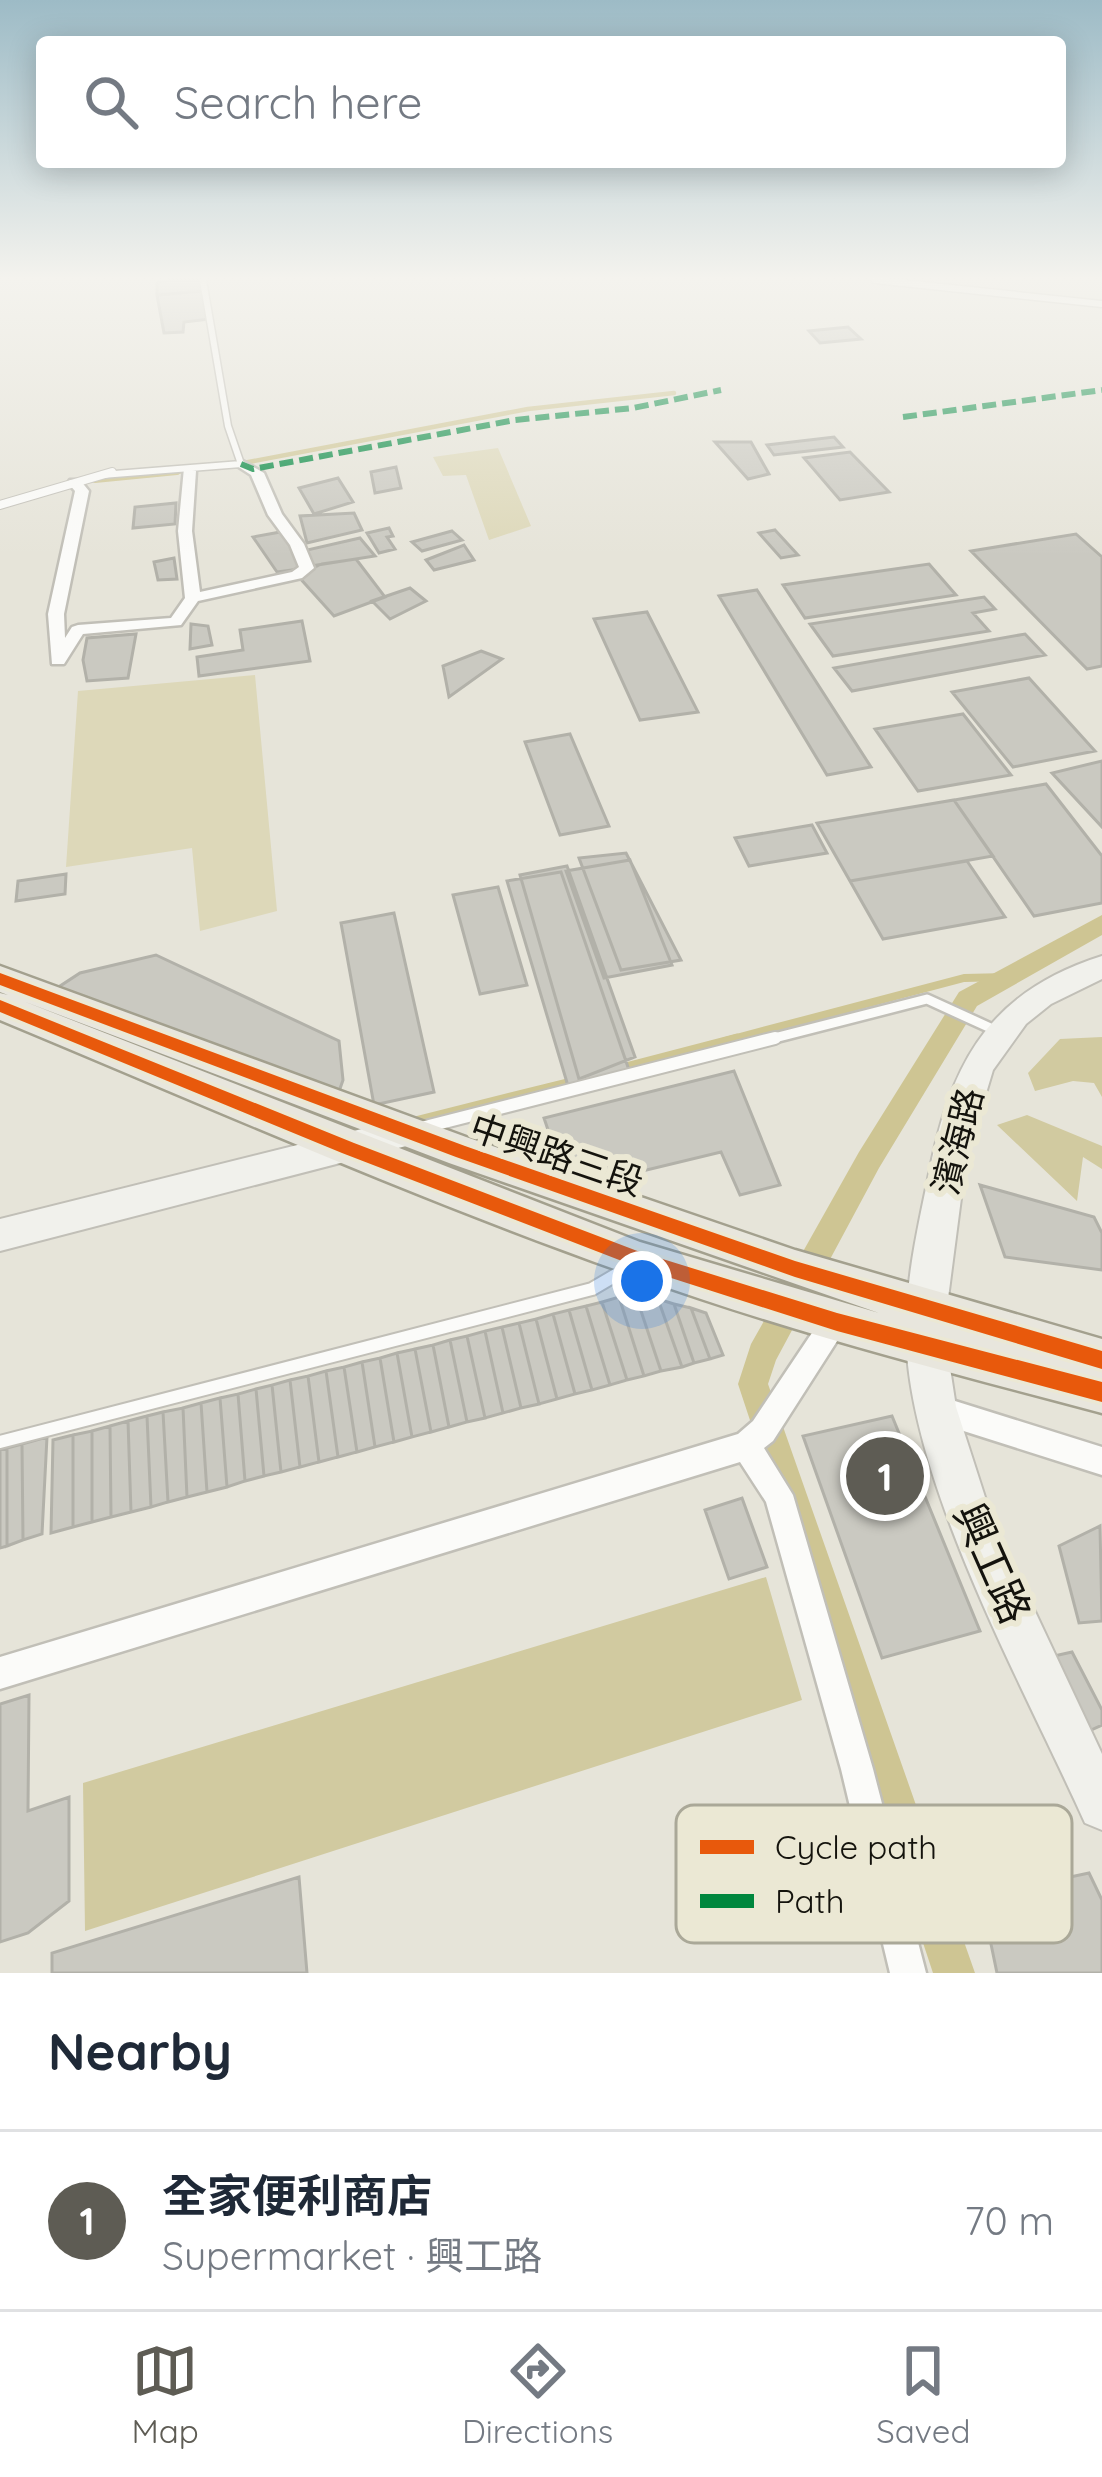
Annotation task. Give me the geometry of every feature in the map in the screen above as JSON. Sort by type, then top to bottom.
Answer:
[{"type":"main road","name":"中興路三段","points":[[0,979],[406,1132],[851,1286],[927,1328],[1102,1392]]},
{"type":"main road","name":"中興路三段","points":[[0,1006],[828,1336],[927,1328],[1102,1360]]},
{"type":"street","points":[[75,483],[82,491],[56,614],[58,661],[78,630],[176,622],[194,598],[307,568],[297,544],[275,515],[257,473],[241,464]]},
{"type":"street","points":[[189,471],[185,531],[194,598]]},
{"type":"street","name":"濱海路","points":[[927,1328],[932,1255],[956,1118],[997,1031],[1062,979],[1102,968]]},
{"type":"street","points":[[0,1235],[406,1132]]},
{"type":"street","points":[[0,1673],[755,1438],[828,1336],[851,1286]]},
{"type":"street","name":"興工路","points":[[927,1328],[953,1474],[1102,1807]]},
{"type":"street","points":[[939,1410],[1102,1461]]},
{"type":"street","points":[[755,1438],[778,1495],[866,1805]]},
{"type":"street","points":[[900,1943],[908,1973]]},
{"type":"lane","points":[[0,505],[114,471],[189,471],[241,464],[228,426],[219,372]]},
{"type":"lane","points":[[406,1132],[927,999],[997,1031]]},
{"type":"lane","points":[[0,1442],[592,1289],[640,1260]]},
{"type":"shaded area","points":[[498,448],[531,526],[489,540],[466,475],[443,476],[433,457]]},
{"type":"shaded area","points":[[255,675],[277,911],[200,931],[192,848],[66,867],[78,691]]},
{"type":"shaded area","points":[[1102,1037],[1102,1097],[1094,1083],[1073,1081],[1035,1091],[1028,1073],[1060,1039]]},
{"type":"shaded area","points":[[1027,1115],[1102,1146],[1102,1169],[1083,1157],[1077,1201],[997,1125]]},
{"type":"shaded area","points":[[766,1577],[802,1700],[85,1931],[83,1783]]},
{"type":"building","points":[[834,437],[843,447],[774,455],[767,445]]},
{"type":"building","points":[[715,442],[751,442],[769,474],[748,479]]},
{"type":"building","points":[[850,452],[889,492],[840,500],[804,458]]},
{"type":"building","points":[[396,467],[401,488],[375,493],[371,472]]},
{"type":"building","points":[[338,478],[353,502],[314,514],[299,488]]},
{"type":"building","points":[[176,503],[175,524],[133,528],[135,507]]},
{"type":"building","points":[[354,513],[362,530],[307,543],[300,516]]},
{"type":"building","points":[[389,528],[393,536],[387,537],[395,549],[379,553],[367,533]]},
{"type":"building","points":[[775,530],[798,555],[781,558],[759,533]]},
{"type":"building","points":[[286,531],[307,568],[277,572],[253,537]]},
{"type":"building","points":[[452,531],[462,540],[422,551],[412,542]]},
{"type":"building","points":[[1076,534],[1102,557],[1102,666],[1087,669],[971,551]]},
{"type":"building","points":[[360,538],[375,556],[311,566],[307,550]]},
{"type":"building","points":[[464,545],[474,560],[434,570],[426,560]]},
{"type":"building","points":[[174,558],[177,579],[158,580],[154,562]]},
{"type":"building","points":[[356,559],[385,597],[334,616],[297,575],[322,564]]},
{"type":"building","points":[[929,564],[956,595],[805,618],[783,585]]},
{"type":"building","points":[[410,588],[426,601],[390,619],[372,601]]},
{"type":"building","points":[[757,590],[871,767],[827,775],[719,596]]},
{"type":"building","points":[[984,597],[995,609],[973,613],[989,631],[833,656],[810,624]]},
{"type":"building","points":[[647,612],[698,712],[640,720],[594,619]]},
{"type":"building","points":[[302,621],[310,661],[199,676],[197,657],[243,650],[240,630]]},
{"type":"building","points":[[191,624],[208,626],[212,645],[190,649]]},
{"type":"building","points":[[136,634],[128,678],[87,681],[83,660],[87,638]]},
{"type":"building","points":[[1025,634],[1045,655],[852,691],[834,668]]},
{"type":"building","points":[[481,651],[502,659],[449,697],[443,666]]},
{"type":"building","points":[[1029,678],[1095,751],[1013,767],[952,692]]},
{"type":"building","points":[[963,714],[1011,775],[918,791],[875,729]]},
{"type":"building","points":[[570,734],[609,826],[560,835],[525,742]]},
{"type":"building","points":[[1102,761],[1102,827],[1052,773]]},
{"type":"building","points":[[1046,784],[1102,856],[1102,903],[1034,916],[954,800]]},
{"type":"building","points":[[954,800],[993,856],[850,881],[817,823]]},
{"type":"building","points":[[812,825],[827,853],[749,866],[735,838]]},
{"type":"building","points":[[626,853],[681,960],[621,970],[579,858]]},
{"type":"building","points":[[630,860],[672,965],[604,978],[566,871]]},
{"type":"building","points":[[967,861],[1005,917],[883,939],[850,881]]},
{"type":"building","points":[[567,866],[635,1057],[579,1079],[520,875]]},
{"type":"building","points":[[561,872],[630,1073],[568,1086],[507,881]]},
{"type":"building","points":[[66,874],[65,894],[16,901],[18,881]]},
{"type":"building","points":[[498,887],[527,985],[480,994],[453,895]]},
{"type":"building","points":[[394,913],[434,1092],[374,1105],[341,923]]},
{"type":"building","points":[[156,955],[339,1041],[343,1080],[336,1100],[51,992],[80,973]]},
{"type":"building","points":[[734,1071],[780,1185],[740,1195],[721,1152],[568,1189],[544,1118]]},
{"type":"building","points":[[980,1185],[1094,1217],[1102,1233],[1102,1270],[1005,1257]]},
{"type":"building","points":[[635,1293],[661,1371],[644,1376],[619,1297]]},
{"type":"building","points":[[635,1293],[658,1299],[682,1367],[661,1371]]},
{"type":"building","points":[[619,1297],[644,1376],[627,1380],[602,1302]]},
{"type":"building","points":[[658,1299],[674,1304],[694,1363],[682,1367]]},
{"type":"building","points":[[602,1302],[627,1380],[610,1385],[586,1306]]},
{"type":"building","points":[[674,1304],[691,1308],[710,1359],[694,1363]]},
{"type":"building","points":[[586,1306],[610,1385],[592,1390],[569,1310]]},
{"type":"building","points":[[691,1308],[706,1313],[723,1355],[710,1359]]},
{"type":"building","points":[[569,1310],[592,1390],[575,1394],[553,1314]]},
{"type":"building","points":[[553,1314],[575,1394],[557,1399],[536,1319]]},
{"type":"building","points":[[536,1319],[557,1399],[539,1404],[519,1323]]},
{"type":"building","points":[[519,1323],[539,1404],[521,1408],[502,1327]]},
{"type":"building","points":[[502,1327],[521,1408],[503,1413],[485,1331]]},
{"type":"building","points":[[485,1331],[503,1413],[485,1418],[467,1336]]},
{"type":"building","points":[[467,1336],[485,1418],[467,1422],[450,1340]]},
{"type":"building","points":[[450,1340],[467,1422],[449,1427],[433,1345]]},
{"type":"building","points":[[433,1345],[449,1427],[431,1432],[415,1349]]},
{"type":"building","points":[[415,1349],[431,1432],[412,1437],[397,1353]]},
{"type":"building","points":[[397,1353],[412,1437],[394,1442],[380,1358]]},
{"type":"building","points":[[380,1358],[394,1442],[375,1447],[362,1362]]},
{"type":"building","points":[[362,1362],[375,1447],[357,1452],[344,1367]]},
{"type":"building","points":[[344,1367],[357,1452],[338,1457],[326,1371]]},
{"type":"building","points":[[326,1371],[338,1457],[319,1462],[308,1376]]},
{"type":"building","points":[[308,1376],[319,1462],[300,1467],[290,1380]]},
{"type":"building","points":[[290,1380],[300,1467],[281,1472],[272,1385]]},
{"type":"building","points":[[272,1385],[281,1472],[264,1476],[256,1389]]},
{"type":"building","points":[[256,1389],[264,1476],[245,1481],[238,1394]]},
{"type":"building","points":[[238,1394],[245,1481],[227,1487],[220,1398]]},
{"type":"building","points":[[220,1398],[227,1487],[207,1492],[201,1403]]},
{"type":"building","points":[[201,1403],[207,1492],[187,1497],[183,1408]]},
{"type":"building","points":[[183,1408],[187,1497],[168,1502],[163,1412]]},
{"type":"building","points":[[163,1412],[168,1502],[151,1507],[147,1416]]},
{"type":"building","points":[[147,1416],[151,1507],[131,1512],[128,1421]]},
{"type":"building","points":[[892,1416],[980,1631],[882,1658],[803,1436]]},
{"type":"building","points":[[128,1421],[131,1512],[111,1517],[110,1426]]},
{"type":"building","points":[[110,1426],[111,1517],[92,1522],[92,1431]]},
{"type":"building","points":[[92,1431],[92,1522],[73,1527],[73,1435]]},
{"type":"building","points":[[73,1435],[73,1527],[51,1533],[53,1440]]},
{"type":"building","points":[[47,1437],[42,1534],[23,1540],[22,1444]]},
{"type":"building","points":[[22,1444],[23,1540],[7,1546],[7,1448]]},
{"type":"building","points":[[7,1448],[7,1546],[0,1548],[0,1450]]},
{"type":"building","points":[[742,1498],[767,1567],[729,1579],[705,1510]]},
{"type":"building","points":[[1100,1526],[1102,1621],[1079,1623],[1059,1546]]},
{"type":"building","points":[[1072,1652],[1102,1710],[1102,1725],[1071,1739],[1036,1660]]},
{"type":"building","points":[[29,1695],[28,1811],[69,1797],[69,1901],[28,1933],[0,1942],[0,1704]]},
{"type":"building","points":[[1089,1873],[1102,1900],[1102,1973],[997,1973],[991,1943],[1072,1943],[1072,1877]]},
{"type":"building","points":[[299,1877],[307,1973],[52,1973],[52,1953]]},
{"type":"waterway","points":[[238,464],[528,409],[674,393]]},
{"type":"waterway","points":[[161,474],[193,470]]},
{"type":"waterway","points":[[161,474],[177,472]]},
{"type":"waterway","points":[[95,480],[161,474]]},
{"type":"waterway","points":[[148,475],[161,474]]},
{"type":"waterway","points":[[897,1805],[753,1384],[762,1355],[869,1160],[968,999],[1102,924]]},
{"type":"waterway","points":[[725,1041],[964,978],[1007,977]]},
{"type":"waterway","points":[[618,1069],[737,1038]]},
{"type":"waterway","points":[[415,1121],[575,1081]]},
{"type":"waterway","points":[[944,1943],[954,1973]]},
{"type":"marked path","points":[[241,464],[253,469],[515,420],[633,408],[721,390]]},
{"type":"marked path","points":[[903,417],[1102,390]]},
{"type":"cycle path","points":[[0,979],[462,1152],[795,1269],[1102,1360]]},
{"type":"cycle path","points":[[0,1006],[348,1148],[640,1260],[837,1322],[1102,1392]]},
{"type":"place","name":"全家便利商店","points":[[885,1476]]}]
